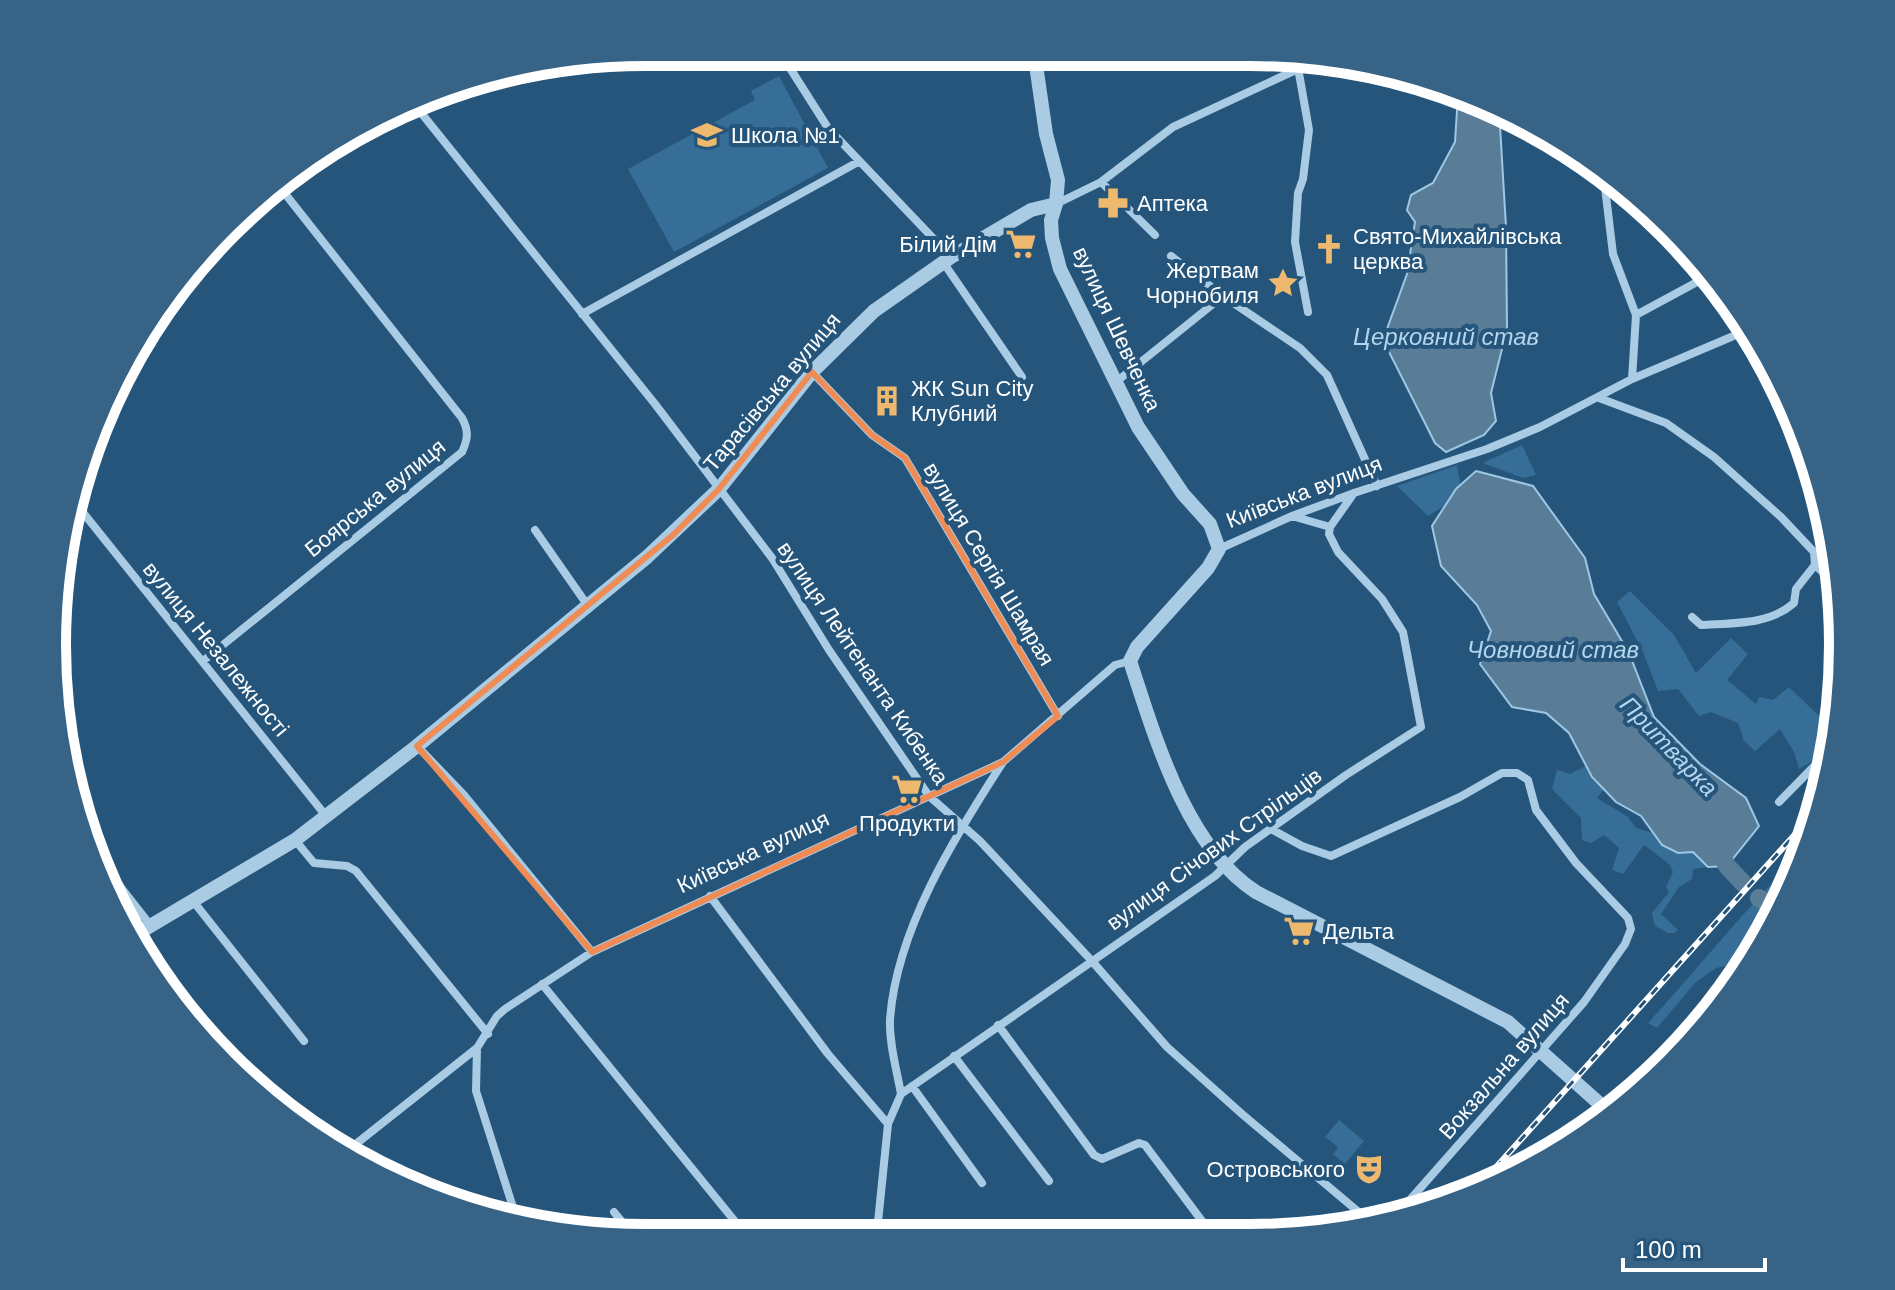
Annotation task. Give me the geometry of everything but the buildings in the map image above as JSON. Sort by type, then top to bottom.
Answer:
[{"type":"street","points":[[789,66],[828,128],[947,260],[1022,377]]},
{"type":"street","name":"вулиця Шевченка","points":[[1036,66],[1046,134],[1058,180],[1051,220],[1060,269],[1138,427],[1183,494],[1210,524],[1219,549]]},
{"type":"street","name":"Тарасівська вулиця","points":[[142,931],[295,840],[417,746],[673,535],[719,489],[812,372],[874,311],[947,260],[1031,210],[1056,204],[1101,182],[1173,127],[1295,68]]},
{"type":"street","points":[[1298,68],[1309,130],[1303,179],[1298,193],[1295,242],[1308,312]]},
{"type":"street","name":"вулиця Лейтенанта Кибенка","points":[[420,111],[476,178],[772,558],[829,650],[929,796],[963,824],[1091,960],[1167,1047],[1360,1213]]},
{"type":"street","points":[[582,314],[858,162]]},
{"type":"street","points":[[1101,182],[1155,235]]},
{"type":"street","points":[[1605,189],[1613,254],[1636,315],[1632,379]]},
{"type":"street","name":"Боярська вулиця","points":[[203,661],[462,452],[467,441],[468,429],[462,418],[284,193]]},
{"type":"street","points":[[1171,256],[1300,348],[1327,375],[1377,486]]},
{"type":"street","points":[[1636,315],[1699,281]]},
{"type":"street","points":[[1116,382],[1223,296]]},
{"type":"street","name":"Київська вулиця","points":[[354,1145],[477,1048],[497,1016],[505,1009],[592,952],[1003,762],[1115,665],[1130,661],[1137,647],[1208,568],[1219,549],[1292,516],[1487,449],[1599,398],[1632,379],[1738,334]]},
{"type":"street","name":"вулиця Сергія Шамрая","points":[[812,372],[872,435],[905,458],[1058,716]]},
{"type":"street","points":[[1599,398],[1666,423],[1714,457],[1781,517],[1814,552],[1815,565],[1796,589],[1794,603],[1782,614],[1747,623],[1701,625],[1692,617]]},
{"type":"street","points":[[1292,516],[1330,527],[1354,493]]},
{"type":"street","name":"вулиця Незалежності","points":[[82,511],[326,816]]},
{"type":"street","name":"вулиця Січових Стрільців","points":[[901,1094],[1225,868],[1245,847],[1346,775],[1421,727],[1403,632],[1382,599],[1338,552],[1329,534],[1330,527]]},
{"type":"street","points":[[535,530],[588,606]]},
{"type":"street","points":[[1815,565],[1824,574]]},
{"type":"street","points":[[1130,661],[1182,800],[1200,836],[1225,868],[1256,892],[1508,1022],[1601,1105]]},
{"type":"street","points":[[417,746],[464,795],[592,952]]},
{"type":"street","points":[[878,1224],[888,1124],[901,1094],[890,1023],[905,950],[936,873],[1003,762]]},
{"type":"street","points":[[1779,802],[1817,764]]},
{"type":"street","name":"Вокзальна вулиця","points":[[1271,829],[1302,846],[1331,856],[1460,797],[1502,773],[1517,773],[1528,780],[1536,810],[1576,863],[1628,918],[1631,929],[1625,944],[1584,1002],[1409,1201]]},
{"type":"street","points":[[295,840],[314,863],[347,866],[356,871],[488,1034]]},
{"type":"street","points":[[118,883],[151,926]]},
{"type":"street","points":[[710,896],[828,1054],[888,1124]]},
{"type":"street","points":[[193,901],[304,1041]]},
{"type":"street","points":[[542,984],[737,1224]]},
{"type":"street","points":[[998,1025],[1094,1155],[1102,1159],[1139,1143],[1145,1145],[1204,1224]]},
{"type":"street","points":[[477,1048],[476,1091],[513,1208]]},
{"type":"street","points":[[954,1056],[1049,1181]]},
{"type":"street","points":[[912,1086],[982,1183]]},
{"type":"street","points":[[614,1212],[623,1223]]},
{"type":"highlighted area","points":[[812,372],[872,435],[905,458],[1058,716],[1003,762],[592,952],[417,746],[673,535],[719,489]]},
{"type":"shaded area","points":[[779,76],[828,168],[674,252],[628,169],[755,100],[751,91]]},
{"type":"shaded area","points":[[1522,445],[1536,475],[1523,478],[1483,463]]},
{"type":"shaded area","points":[[1457,465],[1462,495],[1428,516],[1397,486]]},
{"type":"shaded area","points":[[1630,591],[1674,635],[1696,673],[1731,638],[1748,654],[1727,680],[1756,704],[1759,697],[1773,700],[1789,687],[1818,715],[1825,708],[1818,758],[1799,769],[1794,752],[1780,729],[1755,751],[1744,741],[1738,723],[1711,712],[1699,716],[1678,689],[1658,691],[1643,652],[1617,602]]},
{"type":"shaded area","points":[[1586,766],[1604,789],[1597,798],[1628,817],[1636,828],[1653,833],[1662,845],[1678,853],[1693,852],[1708,867],[1693,869],[1692,879],[1679,887],[1661,914],[1678,930],[1674,933],[1655,926],[1652,913],[1669,892],[1666,887],[1673,872],[1669,864],[1644,845],[1623,874],[1612,870],[1619,848],[1604,835],[1591,843],[1582,840],[1581,818],[1552,789],[1557,770],[1570,774]]},
{"type":"shaded area","points":[[1783,871],[1735,961],[1716,968],[1695,983],[1657,1028],[1648,1023]]},
{"type":"shaded area","points":[[1339,1120],[1364,1141],[1345,1164],[1333,1154],[1338,1147],[1325,1137]]},
{"type":"water","name":"Церковний став","points":[[1457,105],[1500,123],[1506,227],[1507,329],[1491,393],[1496,421],[1484,435],[1446,452],[1435,443],[1383,340],[1407,274],[1415,222],[1407,210],[1411,195],[1433,183],[1455,142]]},
{"type":"water","name":"Човновий став","points":[[1476,471],[1533,486],[1585,558],[1594,594],[1629,653],[1654,717],[1700,764],[1746,798],[1759,826],[1727,866],[1708,867],[1693,852],[1678,853],[1662,845],[1641,816],[1616,802],[1592,777],[1569,733],[1546,713],[1512,707],[1480,664],[1491,631],[1477,605],[1441,566],[1432,526],[1456,489]]},
{"type":"waterway","name":"Притварка","points":[[1716,844],[1727,866],[1743,883]]},
{"type":"waterway","name":"Притварка","points":[[1759,898],[1767,904]]},
{"type":"railway","points":[[1494,1170],[1798,831]]},
{"type":"place","name":"Школа №1","points":[[707,135]]},
{"type":"place","name":"Аптека","points":[[1113,203]]},
{"type":"place","name":"Білий Дім","points":[[1021,244]]},
{"type":"place","name":"Свято-Михайлівська церква","points":[[1329,249]]},
{"type":"place","name":"Жертвам Чорнобиля","points":[[1283,283]]},
{"type":"place","name":"ЖК Sun City Клубний","points":[[887,401]]},
{"type":"place","name":"Продукти","points":[[907,789]]},
{"type":"place","name":"Дельта","points":[[1299,931]]},
{"type":"place","name":"Островського","points":[[1369,1169]]}]
